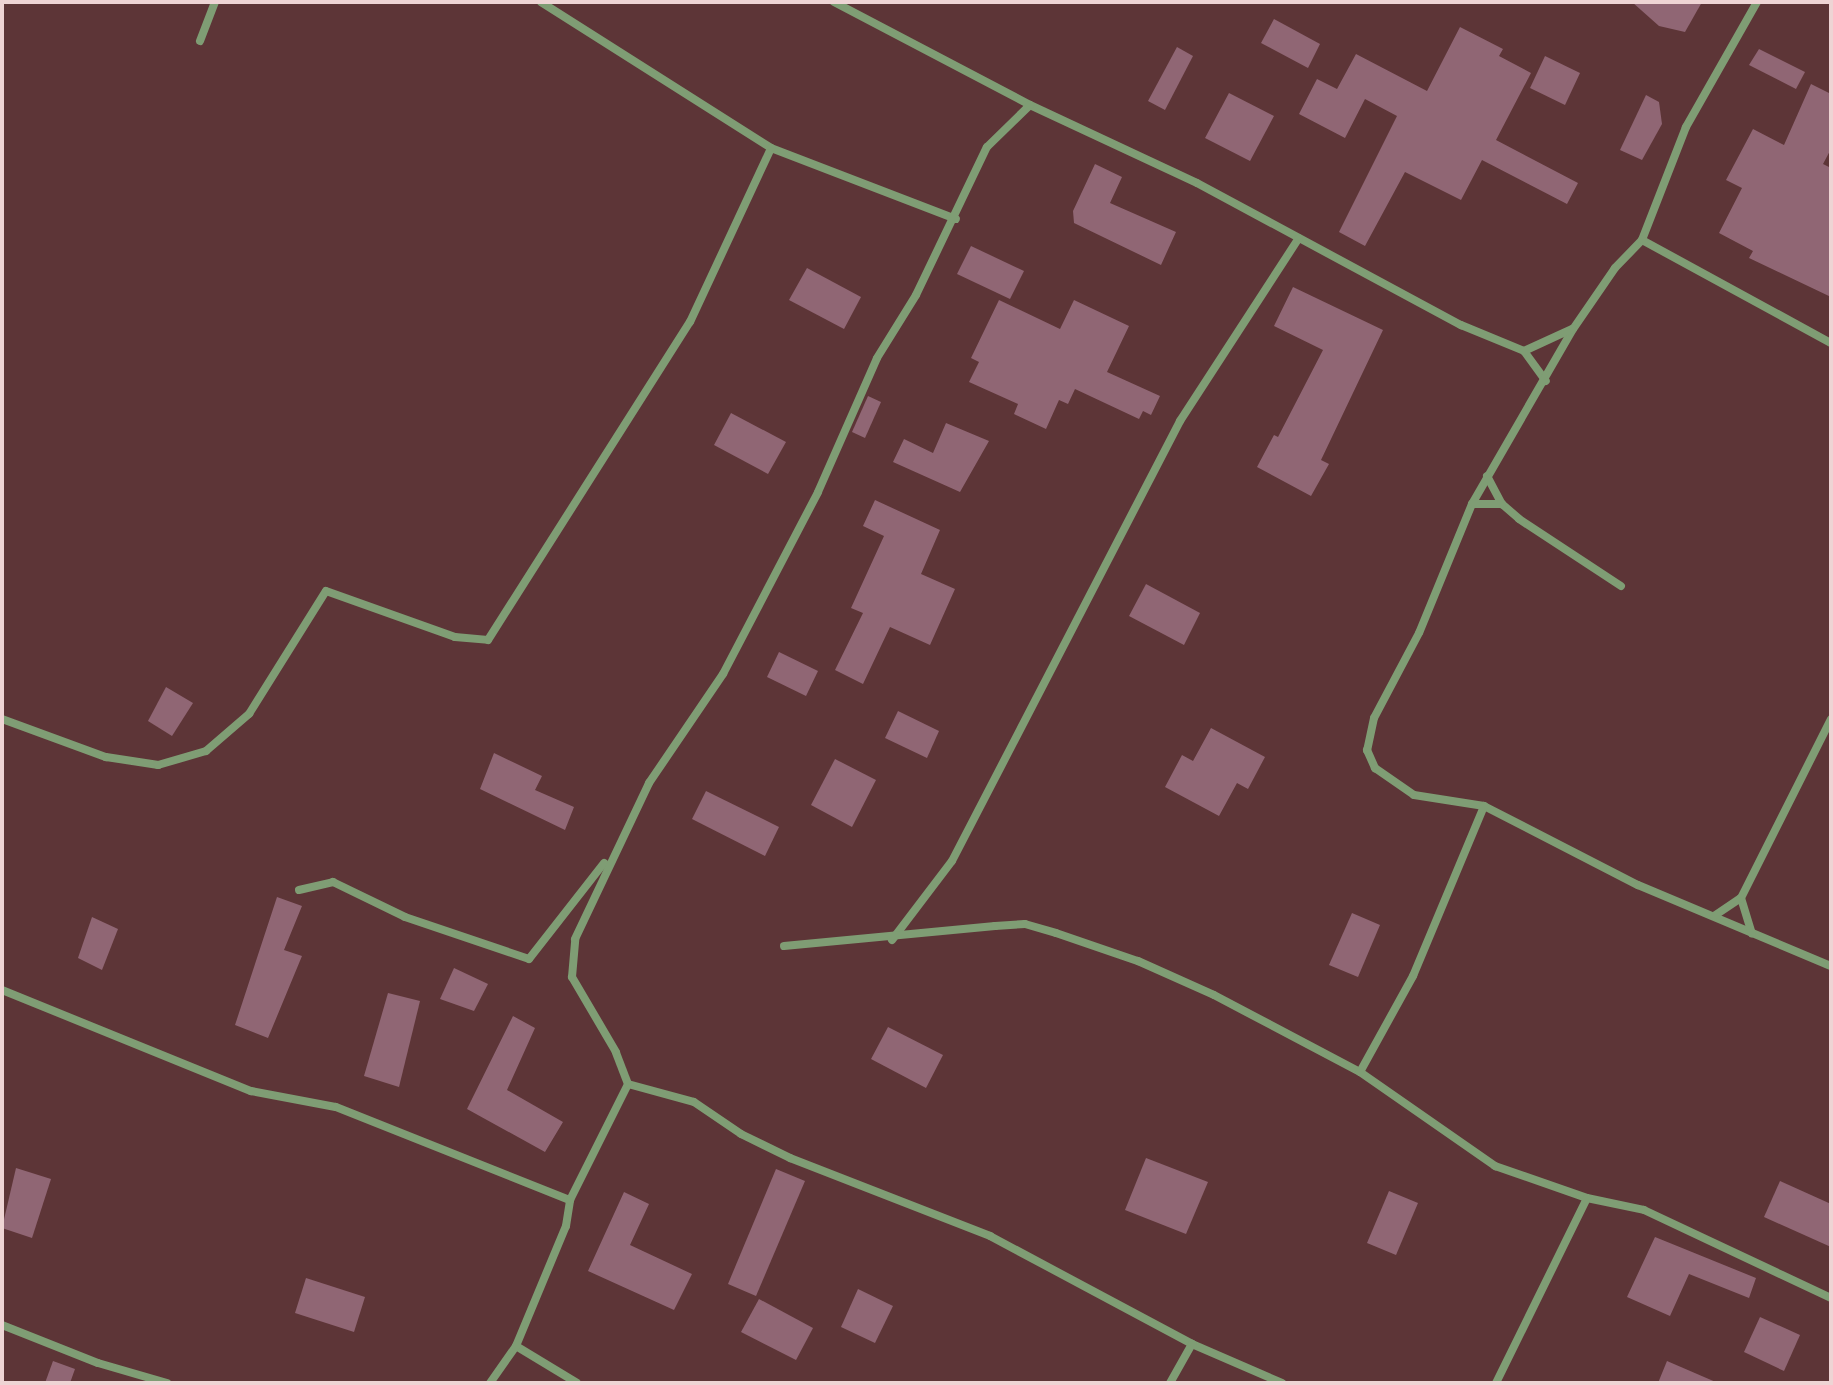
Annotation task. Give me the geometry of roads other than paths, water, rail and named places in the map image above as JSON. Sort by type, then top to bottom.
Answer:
[{"type":"street","points":[[200,41],[215,2]]},
{"type":"street","points":[[541,2],[771,148],[956,219]]},
{"type":"street","points":[[834,2],[1030,105],[1197,183],[1461,325],[1524,351],[1546,381]]},
{"type":"street","points":[[1757,2],[1686,127],[1642,240],[1615,268],[1573,329],[1546,381],[1472,504],[1419,633],[1374,718],[1367,750],[1375,768],[1404,790],[1484,806],[1638,885],[1831,966]]},
{"type":"street","points":[[490,1383],[516,1346],[566,1226],[570,1200],[628,1084],[616,1052],[572,977],[575,939],[612,853],[649,783],[723,674],[818,492],[877,358],[956,219],[987,147],[1030,105]]},
{"type":"street","points":[[2,719],[132,761],[158,765],[206,751],[249,714],[326,591],[455,637],[488,640],[683,334],[771,148]]},
{"type":"street","points":[[892,940],[952,861],[1180,421],[1299,238]]},
{"type":"street","points":[[1642,240],[1831,343]]},
{"type":"street","points":[[1524,351],[1573,329]]},
{"type":"street","points":[[1487,476],[1502,504],[1551,544],[1621,586]]},
{"type":"street","points":[[1472,504],[1502,504]]},
{"type":"street","points":[[1714,916],[1741,898],[1831,719]]},
{"type":"street","points":[[1360,1072],[1413,976],[1484,806]]},
{"type":"street","points":[[299,890],[333,882],[405,917],[529,959],[612,853]]},
{"type":"street","points":[[1741,898],[1752,933]]},
{"type":"street","points":[[784,946],[892,940],[1025,924],[1056,933],[1138,961],[1214,995],[1360,1072],[1495,1166],[1587,1198],[1644,1210],[1831,1298]]},
{"type":"street","points":[[2,990],[251,1091],[336,1107],[570,1200]]},
{"type":"street","points":[[628,1084],[694,1102],[741,1134],[790,1158],[990,1236],[1192,1344],[1282,1383]]},
{"type":"street","points":[[1496,1383],[1587,1198]]},
{"type":"street","points":[[2,1325],[98,1363],[167,1383]]},
{"type":"street","points":[[1170,1383],[1192,1344]]},
{"type":"street","points":[[516,1346],[577,1383]]}]
